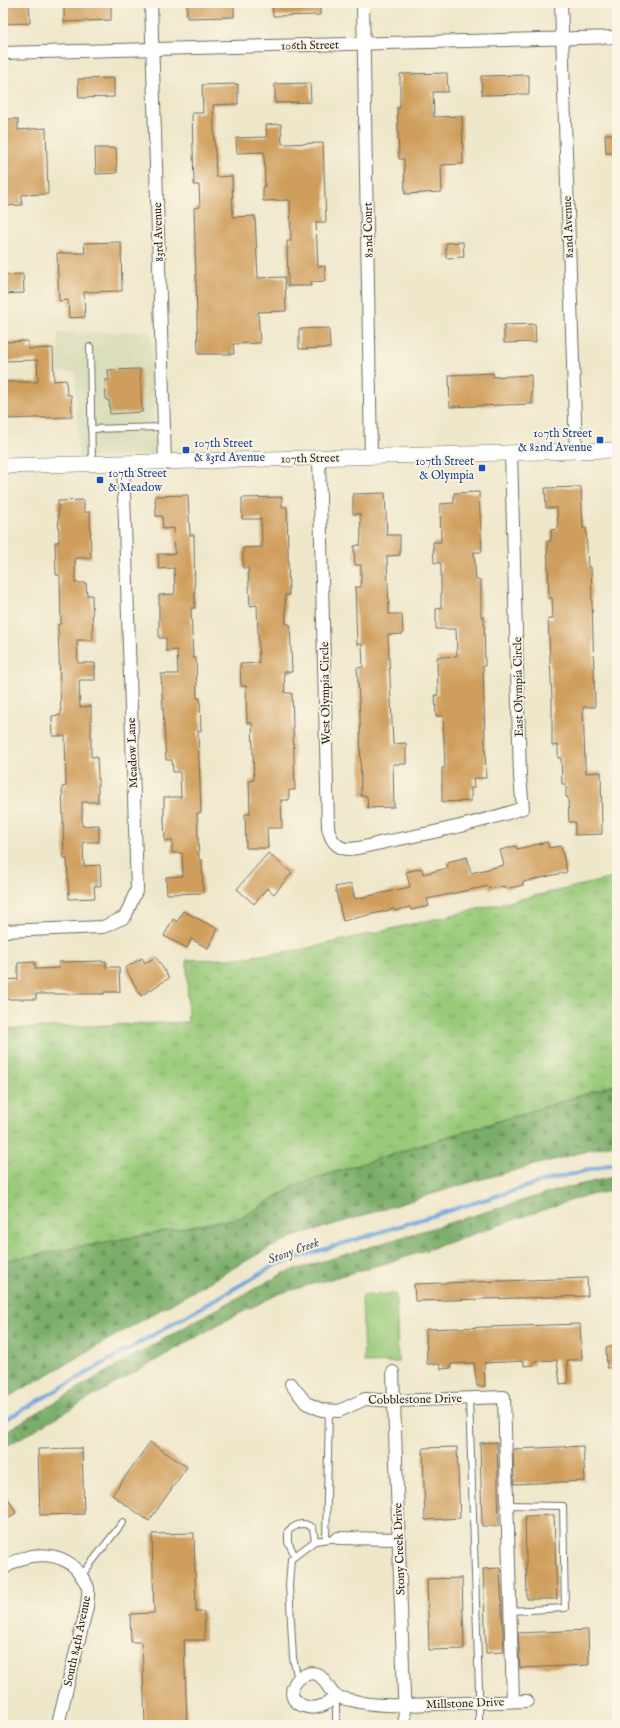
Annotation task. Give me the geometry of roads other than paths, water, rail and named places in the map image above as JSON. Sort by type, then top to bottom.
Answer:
[{"type":"street","name":"83rd Avenue","points":[[151,3],[164,462]]},
{"type":"street","name":"82nd Court","points":[[364,3],[371,456]]},
{"type":"street","name":"82nd Avenue","points":[[561,3],[576,451]]},
{"type":"street","name":"106th Street","points":[[3,53],[617,37]]},
{"type":"street","name":"107th Street","points":[[3,466],[617,450]]},
{"type":"street","name":"East Olympia Circle","points":[[414,836],[498,817],[523,808],[520,777],[511,453]]},
{"type":"street","name":"West Olympia Circle","points":[[319,458],[329,836],[334,844],[347,849],[414,836]]},
{"type":"street","name":"Meadow Lane","points":[[3,931],[103,927],[125,917],[136,889],[123,463]]},
{"type":"street","name":"Stony Creek Drive","points":[[393,1372],[405,1725]]},
{"type":"street","name":"Cobblestone Drive","points":[[291,1384],[306,1404],[322,1410],[338,1411],[365,1399],[394,1401],[504,1397],[507,1506]]},
{"type":"street","points":[[507,1506],[513,1702]]},
{"type":"street","points":[[332,1538],[399,1539]]},
{"type":"street","name":"South 84th Avenue","points":[[3,1569],[9,1564],[34,1555],[58,1557],[77,1568],[88,1588],[87,1607],[59,1725]]},
{"type":"street","points":[[305,1675],[317,1675],[323,1679],[336,1696],[321,1706],[312,1708],[303,1706],[297,1702],[293,1698],[292,1692],[298,1679],[305,1675]]},
{"type":"street","name":"Millstone Drive","points":[[336,1696],[362,1702],[404,1705],[527,1701]]},
{"type":"lane","points":[[90,347],[92,464]]},
{"type":"lane","points":[[92,429],[164,427]]},
{"type":"lane","points":[[469,1398],[480,1690],[478,1703],[479,1725]]},
{"type":"lane","points":[[298,1679],[293,1658],[289,1585],[291,1559],[315,1541],[332,1538],[329,1410]]},
{"type":"lane","points":[[507,1506],[563,1506],[565,1608],[510,1611]]},
{"type":"lane","points":[[81,1576],[123,1522]]},
{"type":"lane","points":[[295,1556],[288,1542],[288,1530],[297,1524],[306,1523],[313,1528],[315,1541]]},
{"type":"lane","points":[[336,1696],[336,1725]]},
{"type":"waterway","name":"Stony Creek","points":[[3,1421],[277,1264],[548,1180],[617,1163]]},
{"type":"place","name":"107th Street & 82nd Avenue","points":[[600,440]]},
{"type":"place","name":"107th Street & 83rd Avenue","points":[[186,450]]},
{"type":"place","name":"107th Street & Olympia","points":[[482,468]]},
{"type":"place","name":"107th Street & Meadow","points":[[100,480]]}]
